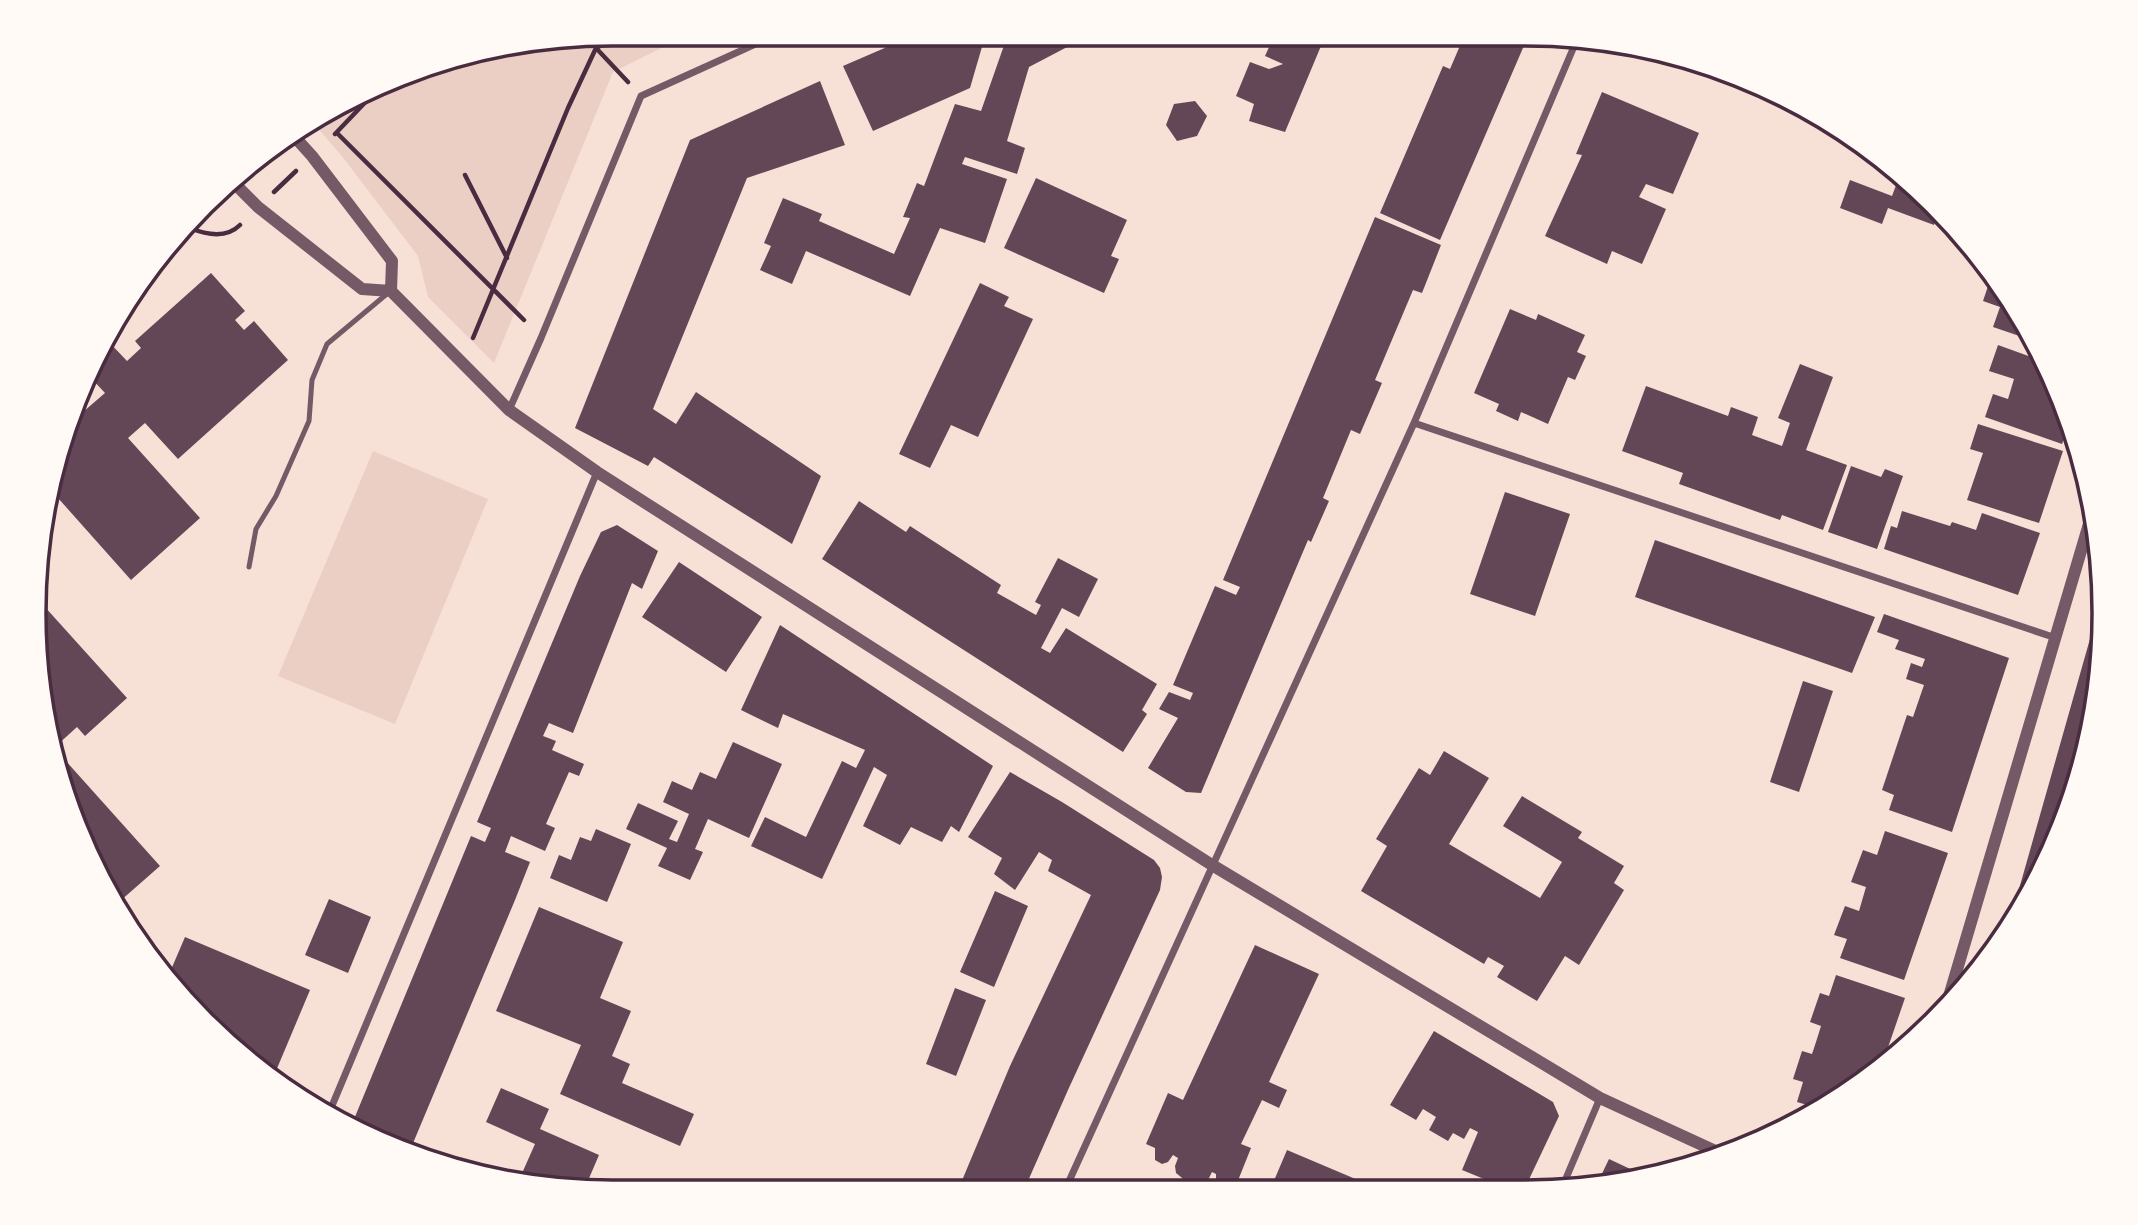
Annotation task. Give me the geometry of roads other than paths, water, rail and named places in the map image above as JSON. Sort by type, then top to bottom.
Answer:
[{"type":"street","points":[[509,410],[641,96],[751,46]]},
{"type":"street","points":[[1070,1180],[1414,423],[1573,48]]},
{"type":"street","points":[[298,140],[392,261],[391,291]]},
{"type":"street","points":[[238,187],[258,207],[362,289],[391,291],[509,410],[597,472],[1212,865],[1600,1098],[1710,1148]]},
{"type":"street","points":[[1414,423],[2056,638]]},
{"type":"street","points":[[332,1106],[597,472]]},
{"type":"street","points":[[1952,986],[2087,531]]},
{"type":"street","points":[[1567,1178],[1600,1098]]},
{"type":"lane","points":[[249,567],[256,529],[276,496],[309,421],[312,380],[327,344],[391,291]]}]
